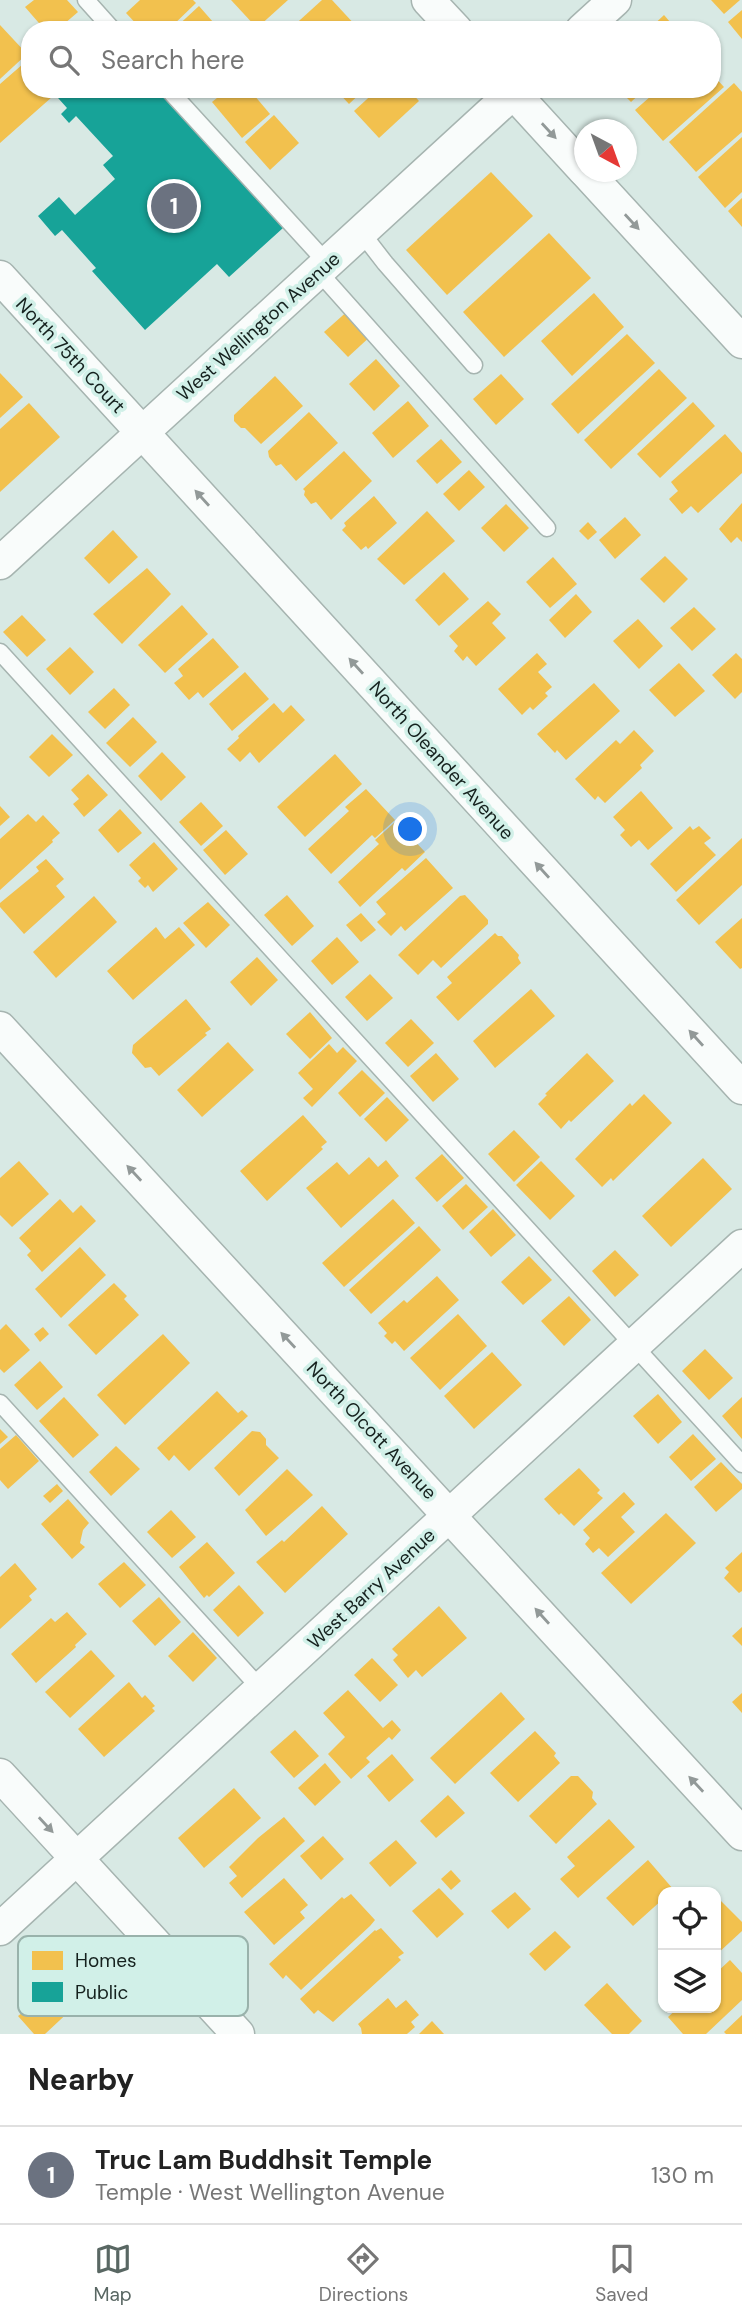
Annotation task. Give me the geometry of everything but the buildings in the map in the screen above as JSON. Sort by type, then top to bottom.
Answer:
[{"type":"street","points":[[428,0],[448,21]]},
{"type":"street","points":[[592,21],[615,0]]},
{"type":"street","name":"West Wellington Avenue","points":[[0,563],[504,98]]},
{"type":"street","points":[[520,98],[574,159]]},
{"type":"street","points":[[595,182],[742,342]]},
{"type":"street","name":"North 75th Court","points":[[0,277],[142,432]]},
{"type":"street","name":"North Oleander Avenue","points":[[142,432],[742,1088]]},
{"type":"street","name":"North Olcott Avenue","points":[[0,1028],[742,1834]]},
{"type":"street","name":"West Barry Avenue","points":[[0,1929],[742,1246]]},
{"type":"street","points":[[0,1775],[148,1936]]},
{"type":"street","points":[[222,2016],[238,2034]]},
{"type":"lane","points":[[86,0],[105,21]]},
{"type":"lane","points":[[176,98],[547,528]]},
{"type":"lane","points":[[361,232],[474,365]]},
{"type":"lane","points":[[0,652],[742,1464]]},
{"type":"lane","points":[[0,1403],[261,1689]]},
{"type":"place","name":"Truc Lam Buddhsit Temple","points":[[174,206]]}]
